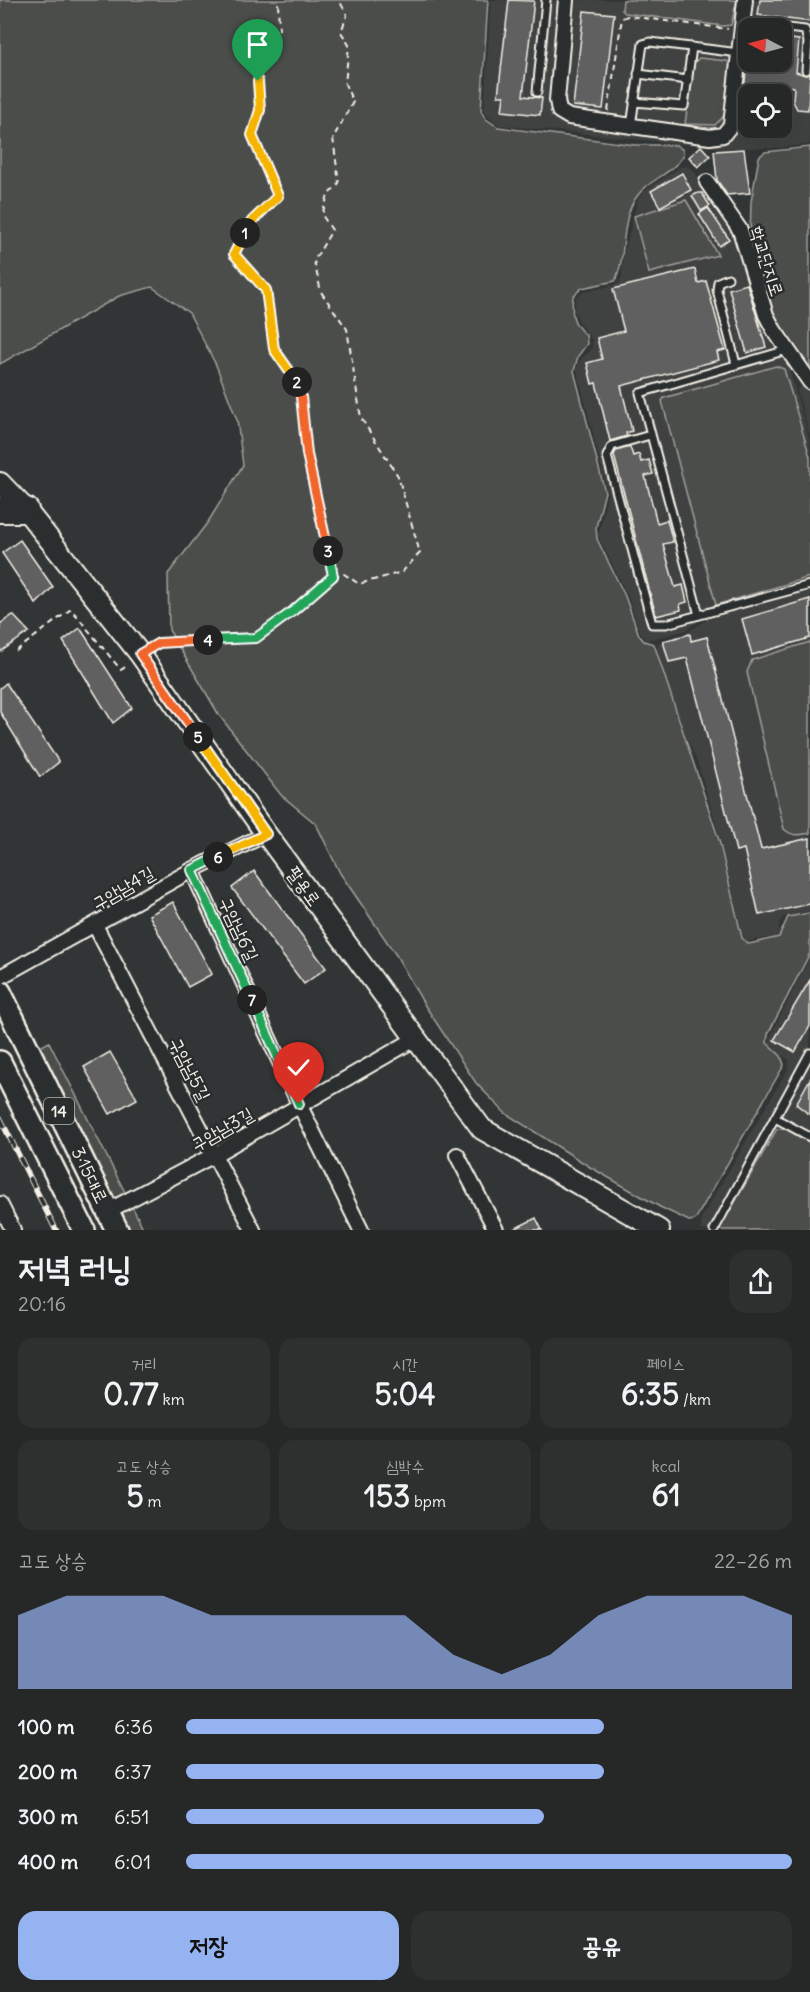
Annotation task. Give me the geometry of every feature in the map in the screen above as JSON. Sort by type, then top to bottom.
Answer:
[{"type":"highway","points":[[0,510],[26,510]]},
{"type":"main road","name":"팔용로","points":[[0,483],[26,510],[140,654],[266,834],[482,1129],[658,1230]]},
{"type":"main road","name":"3·15대로","points":[[0,992],[113,1221]]},
{"type":"main road","name":"3·15대로","points":[[0,1062],[84,1230]]},
{"type":"street","points":[[567,0],[557,100],[559,111],[569,117],[710,137],[723,135],[731,125],[738,62]]},
{"type":"street","points":[[744,18],[746,0]]},
{"type":"street","name":"학교단지로","points":[[707,183],[740,230],[766,315],[810,382]]},
{"type":"street","name":"구암남4길","points":[[0,977],[192,870],[266,834]]},
{"type":"street","name":"구암남6길","points":[[192,870],[299,1104],[361,1230]]},
{"type":"street","name":"구암남5길","points":[[95,925],[253,1230]]},
{"type":"street","name":"구암남3길","points":[[113,1221],[214,1155],[415,1039]]},
{"type":"street","points":[[457,1155],[496,1230]]},
{"type":"street","points":[[0,1204],[13,1230]]},
{"type":"lane","points":[[537,92],[546,0]]},
{"type":"lane","points":[[792,29],[805,30],[808,42],[806,69]]},
{"type":"lane","points":[[631,127],[641,48],[646,42],[738,53]]},
{"type":"lane","points":[[634,102],[681,108],[685,104],[692,47]]},
{"type":"lane","points":[[638,74],[688,80]]},
{"type":"lane","points":[[728,278],[718,282],[717,285],[736,364]]},
{"type":"lane","points":[[699,615],[640,398],[643,390],[787,350]]},
{"type":"lane","points":[[650,435],[612,446],[607,456],[652,624],[659,626],[810,585]]},
{"type":"lane","points":[[714,1230],[810,1053]]},
{"type":"lane","points":[[775,1118],[810,1137]]},
{"type":"path","points":[[278,0],[279,31],[258,81],[260,110],[252,135],[278,196],[252,221],[234,254],[266,290],[274,349],[300,387],[307,454],[333,576]]},
{"type":"path","points":[[16,651],[71,609],[121,670],[140,654],[159,643],[256,638],[293,611],[333,576],[344,573],[359,584],[402,572],[420,553],[398,476],[361,418],[347,329],[321,292],[314,261],[332,230],[322,215],[328,195],[339,183],[333,138],[353,102],[345,84],[349,45],[341,32],[347,15],[339,0]]},
{"type":"path","points":[[604,112],[610,107]]},
{"type":"shaded area","points":[[0,0],[488,0],[481,111],[486,119],[498,127],[635,145],[676,145],[683,150],[683,156],[678,163],[640,192],[630,208],[619,271],[615,281],[582,288],[573,296],[574,318],[578,327],[586,335],[587,344],[578,356],[574,371],[605,492],[596,527],[597,539],[625,596],[639,635],[644,641],[654,644],[719,840],[742,938],[749,944],[779,937],[788,917],[810,913],[810,953],[768,1034],[767,1043],[781,1056],[784,1065],[695,1220],[689,1221],[660,1207],[590,1167],[505,1113],[476,1083],[424,1004],[396,955],[340,873],[316,824],[281,795],[219,715],[169,630],[168,574],[208,522],[243,465],[237,420],[216,365],[189,313],[152,287],[119,296],[0,364]]},
{"type":"shaded area","points":[[491,0],[810,0],[810,144],[776,148],[723,148],[499,125],[484,112]]},
{"type":"shaded area","points":[[623,0],[737,0],[731,25],[723,26],[625,13],[622,10]]},
{"type":"shaded area","points":[[699,58],[727,61],[730,65],[725,115],[715,125],[685,124],[694,63]]},
{"type":"shaded area","points":[[810,147],[810,374],[773,315],[750,240],[751,202],[759,157],[765,152]]},
{"type":"shaded area","points":[[687,166],[693,170],[731,225],[748,266],[763,327],[787,361],[810,443],[810,580],[717,607],[685,631],[646,640],[639,630],[628,596],[598,536],[608,493],[577,370],[579,361],[592,349],[592,340],[581,326],[574,310],[576,297],[581,293],[618,284],[622,278],[623,257],[638,199],[647,189],[680,167]]},
{"type":"shaded area","points":[[686,200],[718,255],[649,273],[634,216]]},
{"type":"shaded area","points":[[776,366],[784,369],[810,457],[810,577],[716,605],[662,401],[664,398]]},
{"type":"shaded area","points":[[801,386],[810,390],[810,436],[797,390]]},
{"type":"shaded area","points":[[810,589],[810,911],[783,917],[779,924],[779,935],[747,941],[743,937],[720,837],[698,764],[679,720],[657,651],[658,643],[690,631],[713,615]]},
{"type":"shaded area","points":[[810,642],[810,833],[796,835],[784,829],[747,672],[752,660]]},
{"type":"shaded area","points":[[810,957],[810,1230],[701,1230],[701,1219],[789,1067],[789,1060],[773,1049],[769,1043],[770,1037]]},
{"type":"shaded area","points":[[49,1042],[144,1230],[127,1230],[37,1049]]},
{"type":"shaded area","points":[[777,1129],[786,1129],[810,1143],[810,1230],[719,1230]]},
{"type":"building","points":[[509,0],[534,1],[523,96],[542,98],[540,115],[502,111],[504,96],[498,96]]},
{"type":"building","points":[[760,0],[810,0],[810,22],[758,15]]},
{"type":"building","points":[[584,11],[614,14],[603,109],[573,106]]},
{"type":"building","points":[[792,39],[799,40],[796,72],[810,74],[808,110],[797,109],[793,101],[794,87],[792,84],[745,84],[746,72],[792,72]]},
{"type":"building","points":[[701,146],[710,156],[698,167],[689,157]]},
{"type":"building","points":[[744,149],[750,193],[727,195],[717,180],[714,151]]},
{"type":"building","points":[[682,173],[691,190],[660,207],[651,191]]},
{"type":"building","points":[[702,193],[710,206],[701,211],[692,196]]},
{"type":"building","points":[[708,208],[729,239],[719,246],[699,214]]},
{"type":"building","points":[[695,269],[698,283],[706,281],[725,350],[717,352],[719,360],[621,386],[632,431],[626,433],[627,436],[610,441],[596,383],[592,384],[587,363],[602,359],[597,338],[624,331],[613,289]]},
{"type":"building","points":[[747,284],[766,347],[747,353],[729,289]]},
{"type":"building","points":[[630,447],[633,456],[639,454],[641,462],[649,460],[653,474],[645,476],[657,523],[667,520],[673,542],[663,544],[675,587],[683,585],[687,602],[680,604],[681,610],[656,616],[614,455],[616,451]]},
{"type":"building","points":[[20,540],[53,587],[36,604],[2,553]]},
{"type":"building","points":[[810,599],[810,638],[752,655],[742,619]]},
{"type":"building","points":[[13,615],[29,632],[0,652],[0,624]]},
{"type":"building","points":[[80,628],[132,708],[113,723],[63,641]]},
{"type":"building","points":[[690,634],[691,641],[707,637],[761,849],[810,838],[810,904],[759,915],[744,849],[736,851],[687,658],[669,662],[663,641]]},
{"type":"building","points":[[6,683],[59,762],[40,777],[0,712],[0,688]]},
{"type":"building","points":[[254,871],[326,968],[304,984],[232,888]]},
{"type":"building","points":[[173,902],[212,974],[188,987],[149,915]]},
{"type":"building","points":[[810,980],[810,1026],[795,1052],[774,1040]]},
{"type":"building","points":[[110,1052],[137,1099],[110,1114],[84,1067]]},
{"type":"building","points":[[810,1079],[810,1115],[796,1104]]},
{"type":"building","points":[[536,1218],[542,1230],[512,1230]]},
{"type":"railway","points":[[0,1118],[56,1230]]},
{"type":"route","points":[[258,81],[260,110],[252,135],[278,196],[252,221],[234,254],[266,290],[274,349],[300,387],[307,454],[333,576],[293,611],[256,638],[159,643],[140,654],[266,834],[192,870],[299,1104]]}]
